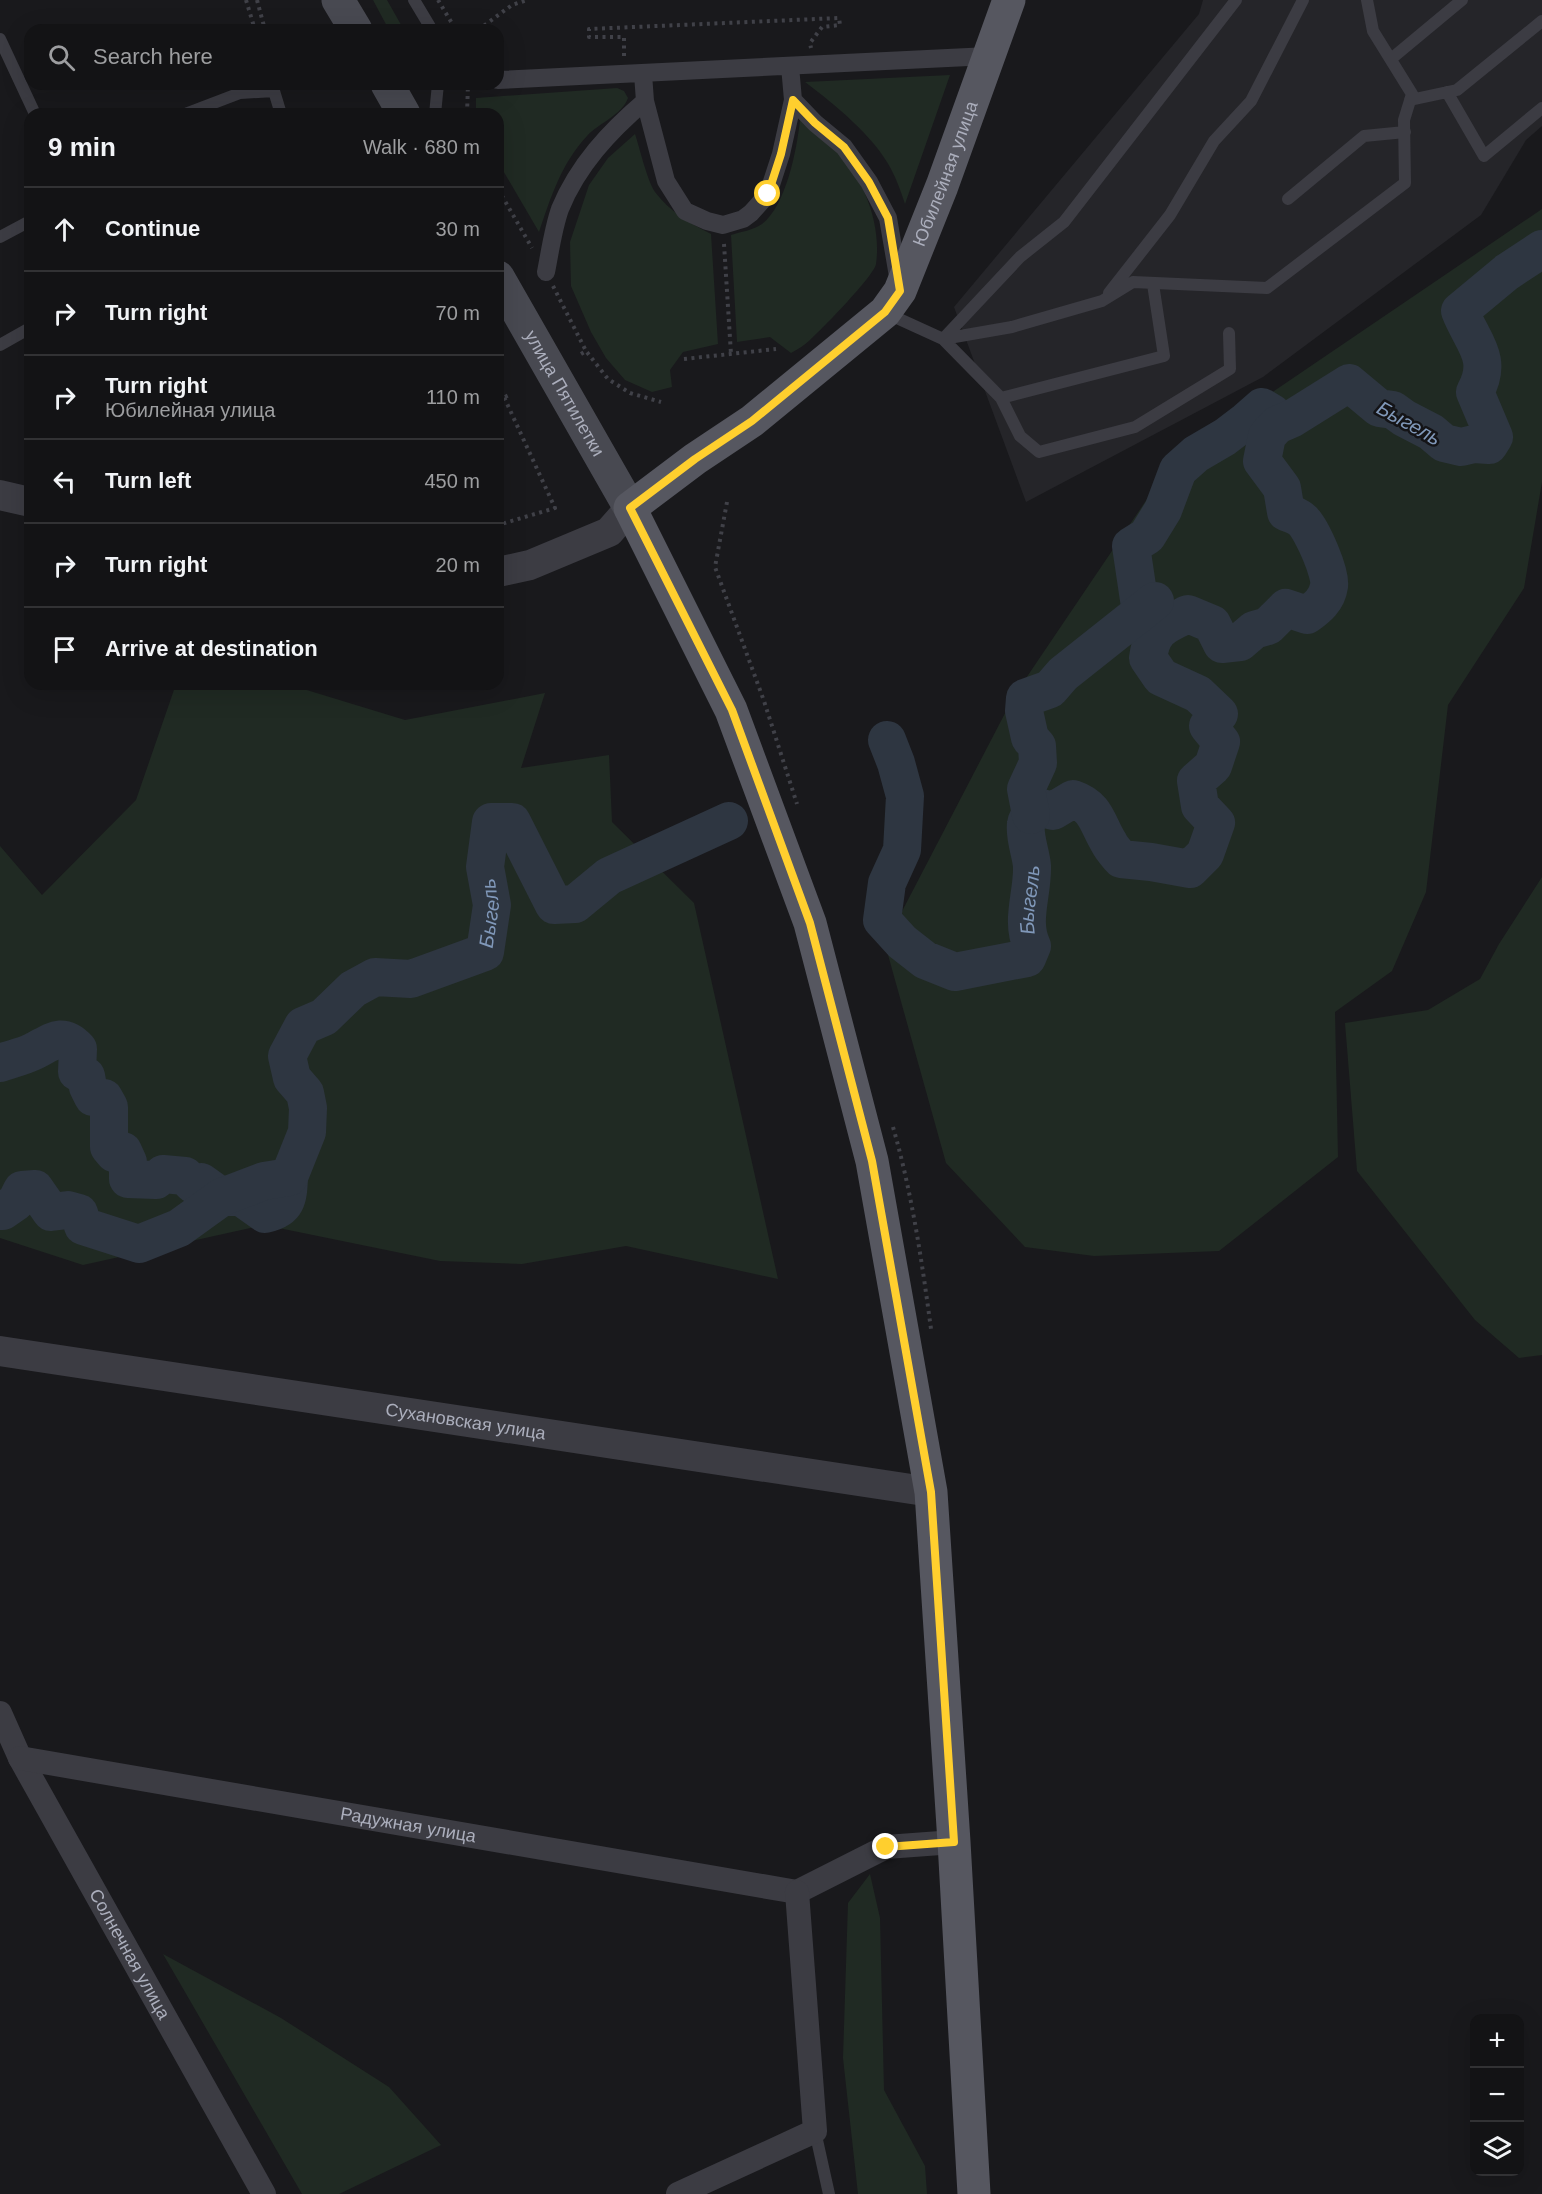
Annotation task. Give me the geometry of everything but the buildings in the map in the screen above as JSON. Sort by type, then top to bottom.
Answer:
[{"type":"main road","points":[[338,0],[352,24]]},
{"type":"main road","name":"Юбилейная улица","points":[[630,508],[695,459],[752,421],[893,302],[942,186],[1009,0]]},
{"type":"main road","points":[[390,90],[401,108]]},
{"type":"main road","name":"улица Пятилетки","points":[[504,288],[630,508]]},
{"type":"main road","points":[[630,508],[732,710],[810,923],[872,1161],[931,1492],[974,2194]]},
{"type":"street","points":[[504,80],[989,56]]},
{"type":"street","points":[[643,74],[645,101],[666,181],[685,211],[723,225],[743,219],[768,194],[781,154],[793,100],[790,66]]},
{"type":"street","points":[[793,100],[815,123],[844,147],[869,182],[888,218],[893,302]]},
{"type":"street","points":[[546,272],[560,211],[574,180],[593,152],[624,119],[645,101]]},
{"type":"street","points":[[0,495],[24,501]]},
{"type":"street","points":[[504,571],[530,565],[609,532],[630,508]]},
{"type":"street","name":"Сухановская улица","points":[[0,1352],[931,1492]]},
{"type":"street","name":"Солнечная улица","points":[[0,1713],[20,1758],[264,2194]]},
{"type":"street","name":"Радужная улица","points":[[20,1758],[797,1892]]},
{"type":"street","points":[[678,2194],[815,2130],[797,1892],[886,1847],[954,1842]]},
{"type":"lane","points":[[414,0],[428,24]]},
{"type":"lane","points":[[943,339],[1020,257],[1064,222],[1236,0]]},
{"type":"lane","points":[[1102,301],[1170,215],[1214,141],[1251,101],[1303,0]]},
{"type":"lane","points":[[943,339],[1012,327],[1102,301],[1133,282],[1267,288],[1405,183],[1404,120],[1412,94],[1373,31],[1366,0]]},
{"type":"lane","points":[[1391,59],[1462,0]]},
{"type":"lane","points":[[1410,100],[1457,90],[1542,21]]},
{"type":"lane","points":[[0,39],[32,108]]},
{"type":"lane","points":[[436,108],[437,90]]},
{"type":"lane","points":[[201,108],[240,93],[274,91],[279,108]]},
{"type":"lane","points":[[1447,92],[1484,156],[1542,108]]},
{"type":"lane","points":[[1288,199],[1364,136],[1405,132]]},
{"type":"lane","points":[[0,237],[24,224]]},
{"type":"lane","points":[[1001,398],[1164,356],[1153,284]]},
{"type":"lane","points":[[893,302],[943,339],[1001,398],[1020,436],[1039,452],[1135,428],[1230,369],[1228,333]]},
{"type":"lane","points":[[0,345],[24,331]]},
{"type":"lane","points":[[815,2130],[829,2194]]},
{"type":"path","points":[[246,0],[253,24]]},
{"type":"path","points":[[256,0],[263,24]]},
{"type":"path","points":[[438,0],[452,24]]},
{"type":"path","points":[[486,24],[512,5],[527,0]]},
{"type":"path","points":[[624,53],[624,37],[589,37],[589,28],[839,18],[840,25],[822,27],[810,43]]},
{"type":"path","points":[[467,108],[468,90]]},
{"type":"path","points":[[723,225],[731,354]]},
{"type":"path","points":[[684,359],[776,349]]},
{"type":"path","points":[[581,354],[586,351],[609,379],[630,393],[661,402]]},
{"type":"path","points":[[504,523],[555,508],[505,397],[511,393]]},
{"type":"path","points":[[715,567],[727,502]]},
{"type":"shaded area","points":[[373,0],[387,0],[401,24],[386,24]]},
{"type":"shaded area","points":[[1203,0],[1542,0],[1542,126],[1526,140],[1481,215],[1263,377],[1026,502],[954,307],[1199,14]]},
{"type":"shaded area","points":[[950,75],[905,204],[899,186],[884,157],[864,133],[840,110],[805,82]]},
{"type":"shaded area","points":[[617,88],[624,91],[628,98],[616,114],[587,136],[570,158],[558,181],[539,232],[504,172],[504,108],[476,108],[476,98]]},
{"type":"shaded area","points":[[800,120],[833,146],[853,171],[868,200],[873,216],[877,248],[876,264],[867,279],[806,344],[791,353],[770,337],[737,342],[731,235],[762,224],[778,204],[793,161]]},
{"type":"shaded area","points":[[635,134],[646,172],[655,192],[681,216],[711,234],[718,344],[683,352],[670,370],[672,387],[652,392],[625,380],[606,358],[591,332],[571,286],[570,242],[589,185],[608,158]]},
{"type":"shaded area","points":[[1542,209],[1542,482],[1524,588],[1448,705],[1426,892],[1392,971],[1335,1012],[1338,1157],[1219,1251],[1094,1256],[1025,1247],[946,1163],[885,944],[1014,696],[1174,459]]},
{"type":"shaded area","points":[[174,690],[307,690],[405,720],[545,693],[521,768],[609,755],[612,822],[694,903],[778,1279],[626,1246],[522,1264],[440,1261],[264,1225],[83,1265],[0,1238],[0,846],[42,895],[136,800]]},
{"type":"shaded area","points":[[1542,877],[1542,1355],[1519,1358],[1475,1320],[1357,1171],[1345,1023],[1428,1010],[1480,979],[1499,944]]},
{"type":"shaded area","points":[[870,1874],[880,1918],[884,2090],[925,2166],[927,2194],[858,2194],[843,2058],[848,1903]]},
{"type":"shaded area","points":[[163,1954],[281,2018],[389,2087],[441,2145],[339,2194],[302,2194]]},
{"type":"waterway","name":"Быгель","points":[[887,740],[905,796],[902,850],[887,883],[882,920],[902,942],[925,960],[955,972],[1027,958],[1032,946],[1027,927],[1032,866],[1026,824],[1030,816],[1042,808],[1053,811],[1073,799],[1081,802],[1092,811],[1110,845],[1121,859],[1190,869],[1205,854],[1216,823],[1200,806],[1196,781],[1213,766],[1221,742],[1208,726],[1219,714],[1198,694],[1161,677],[1148,658],[1152,641],[1165,626],[1188,614],[1212,624],[1222,644],[1240,642],[1254,630],[1268,626],[1286,608],[1307,615],[1324,599],[1329,586],[1324,563],[1311,533],[1302,520],[1286,512],[1282,488],[1262,461],[1267,436],[1277,425],[1293,418],[1349,383],[1379,408],[1393,410],[1431,432],[1444,443],[1461,447],[1474,444],[1489,445],[1494,437],[1475,392],[1480,380],[1482,360],[1460,311],[1507,272],[1542,249]]},
{"type":"waterway","name":"Быгель","points":[[1141,613],[1131,546],[1147,536],[1163,510],[1178,470],[1196,454],[1225,437],[1262,407],[1272,413],[1277,425]]},
{"type":"waterway","name":"Быгель","points":[[1031,815],[1026,789],[1038,763],[1037,746],[1030,738],[1024,711],[1025,698],[1050,689],[1063,674],[1155,601],[1152,603]]},
{"type":"waterway","name":"Быгель","points":[[0,1211],[16,1202],[22,1190],[35,1189],[51,1212],[68,1210],[79,1213],[83,1226],[139,1244],[179,1228],[222,1197],[264,1181],[289,1177],[307,1132],[308,1108],[305,1093],[292,1078],[287,1056],[303,1026],[324,1017],[353,989],[375,977],[411,979],[485,952],[492,905],[485,867],[491,822],[512,822],[554,905],[575,904],[609,876],[729,821]]},
{"type":"waterway","name":"Быгель","points":[[0,1063],[28,1054],[55,1040],[61,1039],[72,1043],[78,1049],[77,1072],[86,1076],[93,1097],[104,1098],[109,1107],[109,1147],[114,1153],[123,1151],[128,1162],[128,1179],[156,1180],[163,1174],[185,1176],[193,1184],[201,1182],[222,1197],[241,1197],[265,1214],[273,1212],[285,1202],[289,1177]]},
{"type":"route","points":[[768,194],[781,154],[793,100],[815,123],[844,147],[869,182],[888,218],[900,291],[885,312],[752,421],[695,459],[630,508],[732,710],[810,923],[872,1161],[931,1492],[954,1842],[886,1847]]}]
